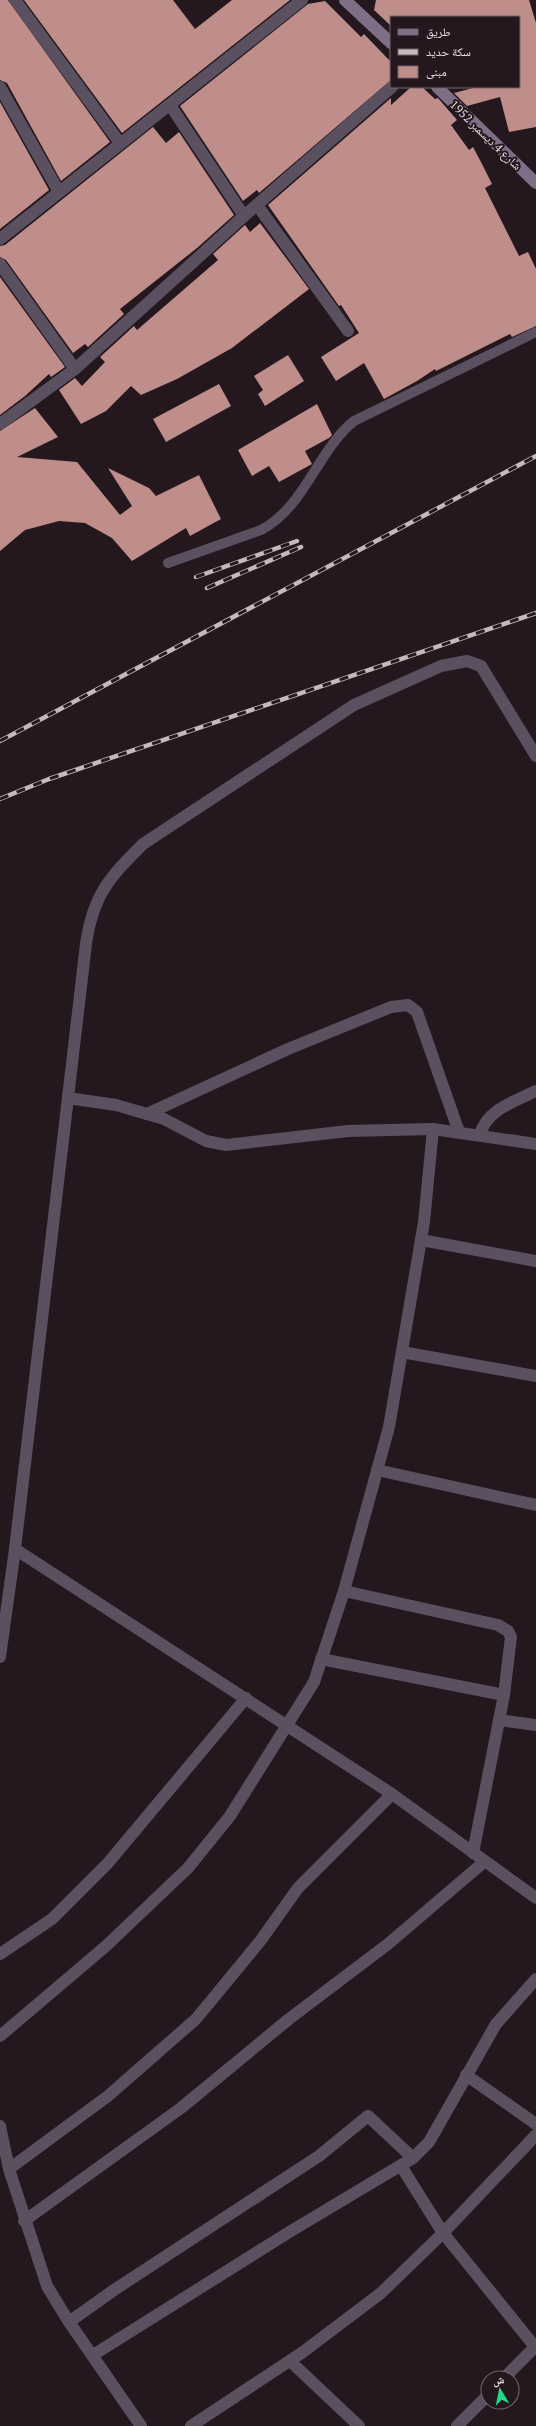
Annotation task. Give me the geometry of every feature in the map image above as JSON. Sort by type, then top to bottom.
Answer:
[{"type":"street","points":[[15,0],[120,143]]},
{"type":"street","points":[[0,238],[302,0]]},
{"type":"street","points":[[345,0],[390,43]]},
{"type":"street","points":[[0,87],[60,192]]},
{"type":"street","points":[[0,424],[75,369],[244,216],[391,88]]},
{"type":"street","name":"شارع 4 ديسمبر 1952","points":[[437,88],[536,183]]},
{"type":"street","points":[[170,105],[244,216]]},
{"type":"street","points":[[257,205],[348,331]]},
{"type":"street","points":[[0,264],[75,369]]},
{"type":"street","points":[[0,1657],[15,1549],[90,919],[100,893],[119,868],[143,844],[354,705],[441,666],[458,661],[475,662],[481,666],[536,756]]},
{"type":"street","points":[[147,1114],[288,1048],[391,1007],[408,1005],[417,1012],[459,1132]]},
{"type":"street","points":[[480,1135],[487,1119],[496,1111],[536,1091]]},
{"type":"street","points":[[68,1098],[116,1105],[164,1119],[206,1141],[226,1145],[348,1131],[433,1129],[536,1144]]},
{"type":"street","points":[[0,2036],[106,1946],[188,1868],[230,1816],[314,1682],[344,1591],[389,1427],[421,1240],[433,1129]]},
{"type":"street","points":[[421,1240],[536,1261]]},
{"type":"street","points":[[402,1352],[536,1376]]},
{"type":"street","points":[[377,1470],[536,1505]]},
{"type":"street","points":[[15,1549],[392,1794],[484,1862],[536,1898]]},
{"type":"street","points":[[344,1591],[505,1628],[511,1638],[504,1695],[473,1853]]},
{"type":"street","points":[[321,1660],[504,1695]]},
{"type":"street","points":[[0,1954],[52,1919],[108,1864],[246,1698]]},
{"type":"street","points":[[499,1720],[536,1725]]},
{"type":"street","points":[[9,2169],[108,2096],[196,2019],[261,1940],[298,1888],[392,1794]]},
{"type":"street","points":[[24,2221],[181,2108],[289,2019],[388,1944],[484,1862]]},
{"type":"street","points":[[93,2355],[291,2231],[413,2158],[429,2142],[496,2024],[536,1979]]},
{"type":"street","points":[[466,2075],[536,2124]]},
{"type":"street","points":[[69,2322],[114,2290],[313,2160],[368,2116],[413,2158]]},
{"type":"street","points":[[0,2126],[9,2169],[24,2221],[47,2286],[69,2322],[141,2426]]},
{"type":"street","points":[[191,2426],[290,2361],[381,2293],[443,2233],[536,2135]]},
{"type":"street","points":[[401,2166],[443,2233],[535,2348],[512,2370]]},
{"type":"street","points":[[290,2361],[359,2426]]},
{"type":"street","points":[[457,2426],[480,2402]]},
{"type":"lane","points":[[168,563],[261,530],[275,522],[287,511],[340,432],[354,420],[536,332]]},
{"type":"building","points":[[0,0],[8,0],[110,142],[61,181],[7,83],[0,80]]},
{"type":"building","points":[[24,0],[173,0],[195,29],[232,0],[290,0],[122,133]]},
{"type":"building","points":[[376,0],[529,0],[536,23],[536,127],[509,132],[500,97],[467,106],[454,93],[473,88],[520,88],[520,16],[390,16],[390,25],[374,10]]},
{"type":"building","points":[[325,1],[361,37],[364,34],[390,61],[390,81],[259,193],[257,190],[243,201],[180,106],[308,4]]},
{"type":"building","points":[[410,88],[423,88],[435,99],[438,98],[457,120],[451,125],[469,150],[473,147],[481,162],[492,184],[485,188],[519,256],[528,252],[536,269],[536,326],[512,337],[510,334],[436,371],[435,369],[417,381],[384,399],[364,363],[336,381],[321,357],[359,333],[341,305],[339,306],[268,205],[391,98],[391,105]]},
{"type":"building","points":[[0,102],[49,190],[0,229]]},
{"type":"building","points":[[153,127],[166,143],[179,132],[234,215],[197,248],[120,309],[124,314],[88,347],[85,344],[73,353],[6,260],[0,257],[0,246],[5,245]]},
{"type":"building","points":[[260,223],[309,289],[232,348],[177,379],[141,395],[131,386],[106,411],[81,424],[59,390],[75,378],[82,386],[105,362],[100,357],[134,326],[137,330],[218,260],[213,254],[245,225],[250,232]]},
{"type":"building","points":[[0,277],[65,367],[51,377],[49,374],[25,396],[0,415]]},
{"type":"building","points":[[288,355],[304,381],[265,406],[258,394],[263,390],[254,376]]},
{"type":"building","points":[[219,384],[231,406],[166,442],[153,419]]},
{"type":"building","points":[[317,404],[332,435],[305,451],[312,464],[279,482],[269,466],[252,476],[238,450]]},
{"type":"building","points":[[35,408],[58,437],[17,457],[77,462],[120,515],[132,506],[108,468],[149,488],[156,496],[199,475],[221,519],[190,536],[186,528],[132,561],[112,538],[85,523],[59,521],[25,530],[0,551],[0,431]]},
{"type":"railway","points":[[0,741],[536,456]]},
{"type":"railway","points":[[196,577],[297,541]]},
{"type":"railway","points":[[207,588],[301,547]]},
{"type":"railway","points":[[0,799],[49,779],[536,613]]}]
